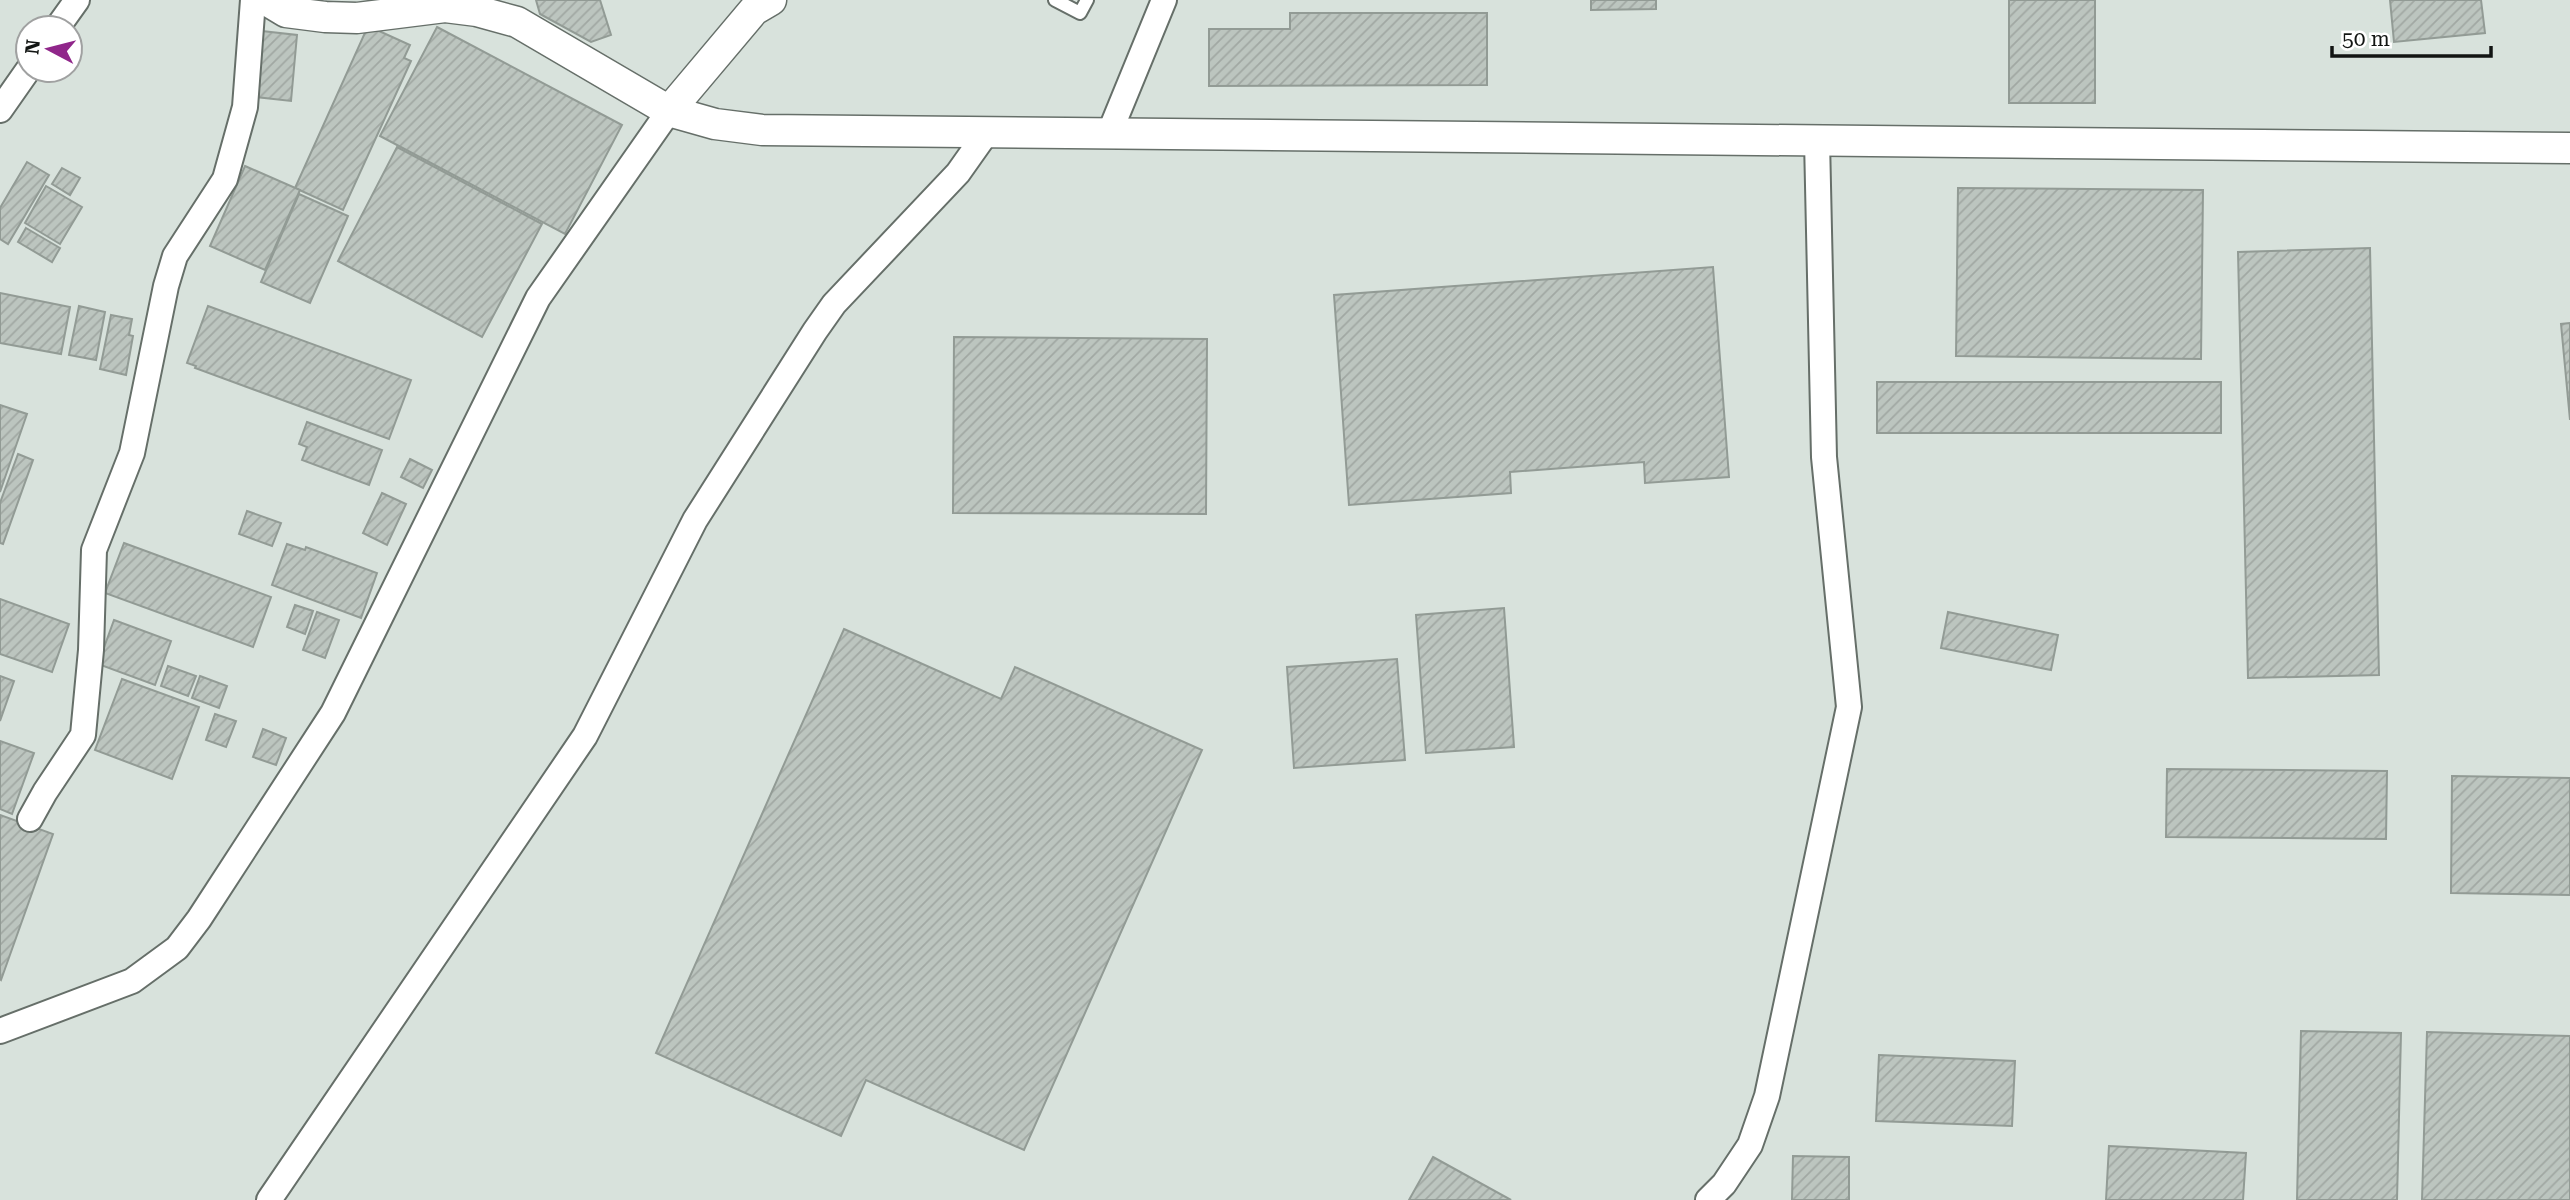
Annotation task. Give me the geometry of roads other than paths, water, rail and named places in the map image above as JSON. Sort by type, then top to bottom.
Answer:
[{"type":"street","points":[[30,819],[83,735],[91,650],[94,550],[132,453],[174,256],[225,179],[246,107],[253,0]]},
{"type":"street","points":[[266,0],[286,12],[325,17],[357,18],[445,7],[478,11],[517,22],[669,111],[715,124],[762,130],[2570,148]]},
{"type":"street","points":[[0,1031],[132,981],[177,948],[199,919],[333,713],[538,298],[669,111],[754,10],[771,0]]},
{"type":"street","points":[[1109,134],[1164,0]]},
{"type":"street","points":[[0,110],[18,84]]},
{"type":"street","points":[[269,1200],[585,736],[695,520],[815,331],[834,304],[958,173],[987,132]]},
{"type":"street","points":[[1708,1200],[1724,1184],[1750,1146],[1767,1097],[1849,707],[1824,457],[1817,140]]},
{"type":"lane","points":[[1055,0],[1080,13],[1087,0]]}]
